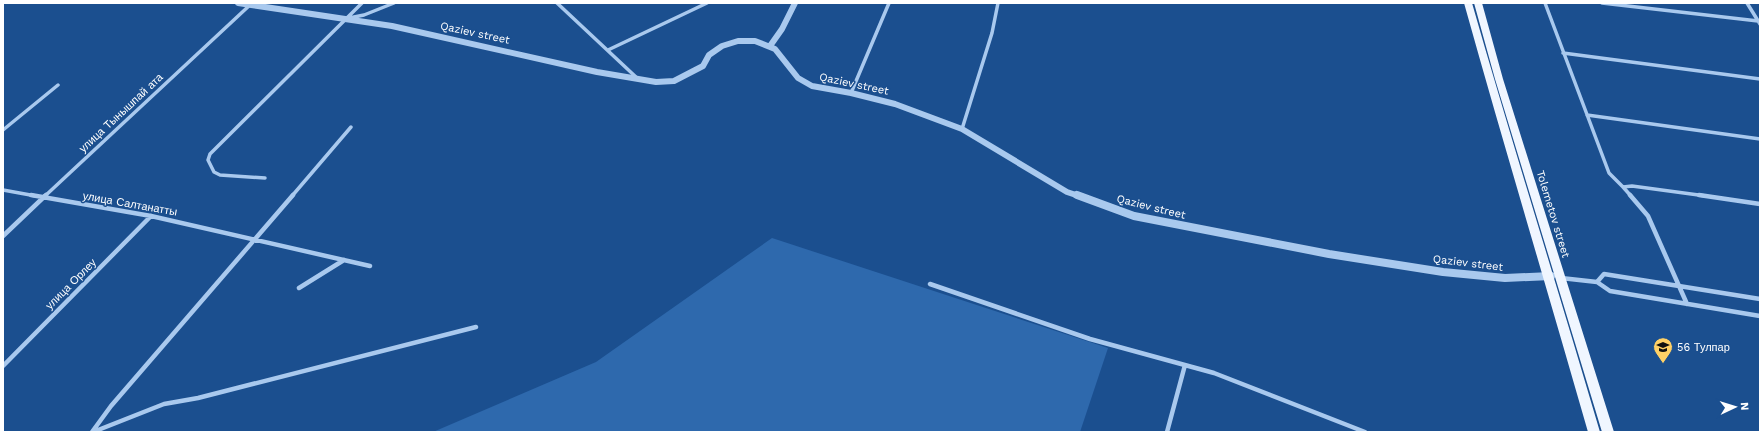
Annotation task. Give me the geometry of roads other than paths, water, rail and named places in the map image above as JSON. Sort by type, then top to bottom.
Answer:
[{"type":"main road","name":"Tolemetov street","points":[[1468,3],[1506,137],[1549,276],[1594,431]]},
{"type":"main road","name":"Tolemetov street","points":[[1478,3],[1608,431]]},
{"type":"main road","points":[[1594,431],[1608,431]]},
{"type":"street","name":"Qaziev street","points":[[238,3],[347,18],[392,26],[582,69],[639,80],[674,81],[703,66],[709,55],[722,46],[738,41],[755,41],[770,46],[782,57],[798,78],[812,86],[851,93],[895,104],[962,129],[1067,192],[1134,216],[1321,252],[1443,272],[1505,278],[1560,277]]},
{"type":"street","points":[[265,178],[220,175],[214,172],[208,160],[210,154],[362,3]]},
{"type":"street","points":[[347,18],[364,15],[394,3]]},
{"type":"street","points":[[557,3],[639,80]]},
{"type":"street","points":[[608,50],[707,3]]},
{"type":"street","points":[[770,46],[782,29],[795,3]]},
{"type":"street","points":[[851,93],[889,3]]},
{"type":"street","points":[[962,129],[992,33],[998,3]]},
{"type":"street","points":[[1545,3],[1609,173],[1648,216],[1687,304]]},
{"type":"street","points":[[1602,3],[1759,22]]},
{"type":"street","points":[[1747,3],[1759,22]]},
{"type":"street","name":"улица Тынышпай ата","points":[[3,236],[251,4]]},
{"type":"street","points":[[1563,53],[1760,79]]},
{"type":"street","points":[[3,130],[58,85]]},
{"type":"street","points":[[1587,115],[1760,139]]},
{"type":"street","points":[[92,432],[111,406],[351,127]]},
{"type":"street","points":[[1623,187],[1632,186],[1760,204]]},
{"type":"street","name":"улица Салтанатты","points":[[3,190],[151,216],[370,266]]},
{"type":"street","name":"улица Орлеу","points":[[3,366],[151,216]]},
{"type":"street","points":[[299,288],[345,260]]},
{"type":"street","points":[[1596,282],[1604,274],[1760,299]]},
{"type":"street","points":[[1560,277],[1596,282],[1610,291],[1760,316]]},
{"type":"street","points":[[930,284],[1090,338],[1214,373],[1365,432]]},
{"type":"street","points":[[92,432],[164,404],[205,397],[476,327]]},
{"type":"street","points":[[1167,432],[1185,365]]},
{"type":"place","name":"56 Тулпар","points":[[1663,364]]}]
